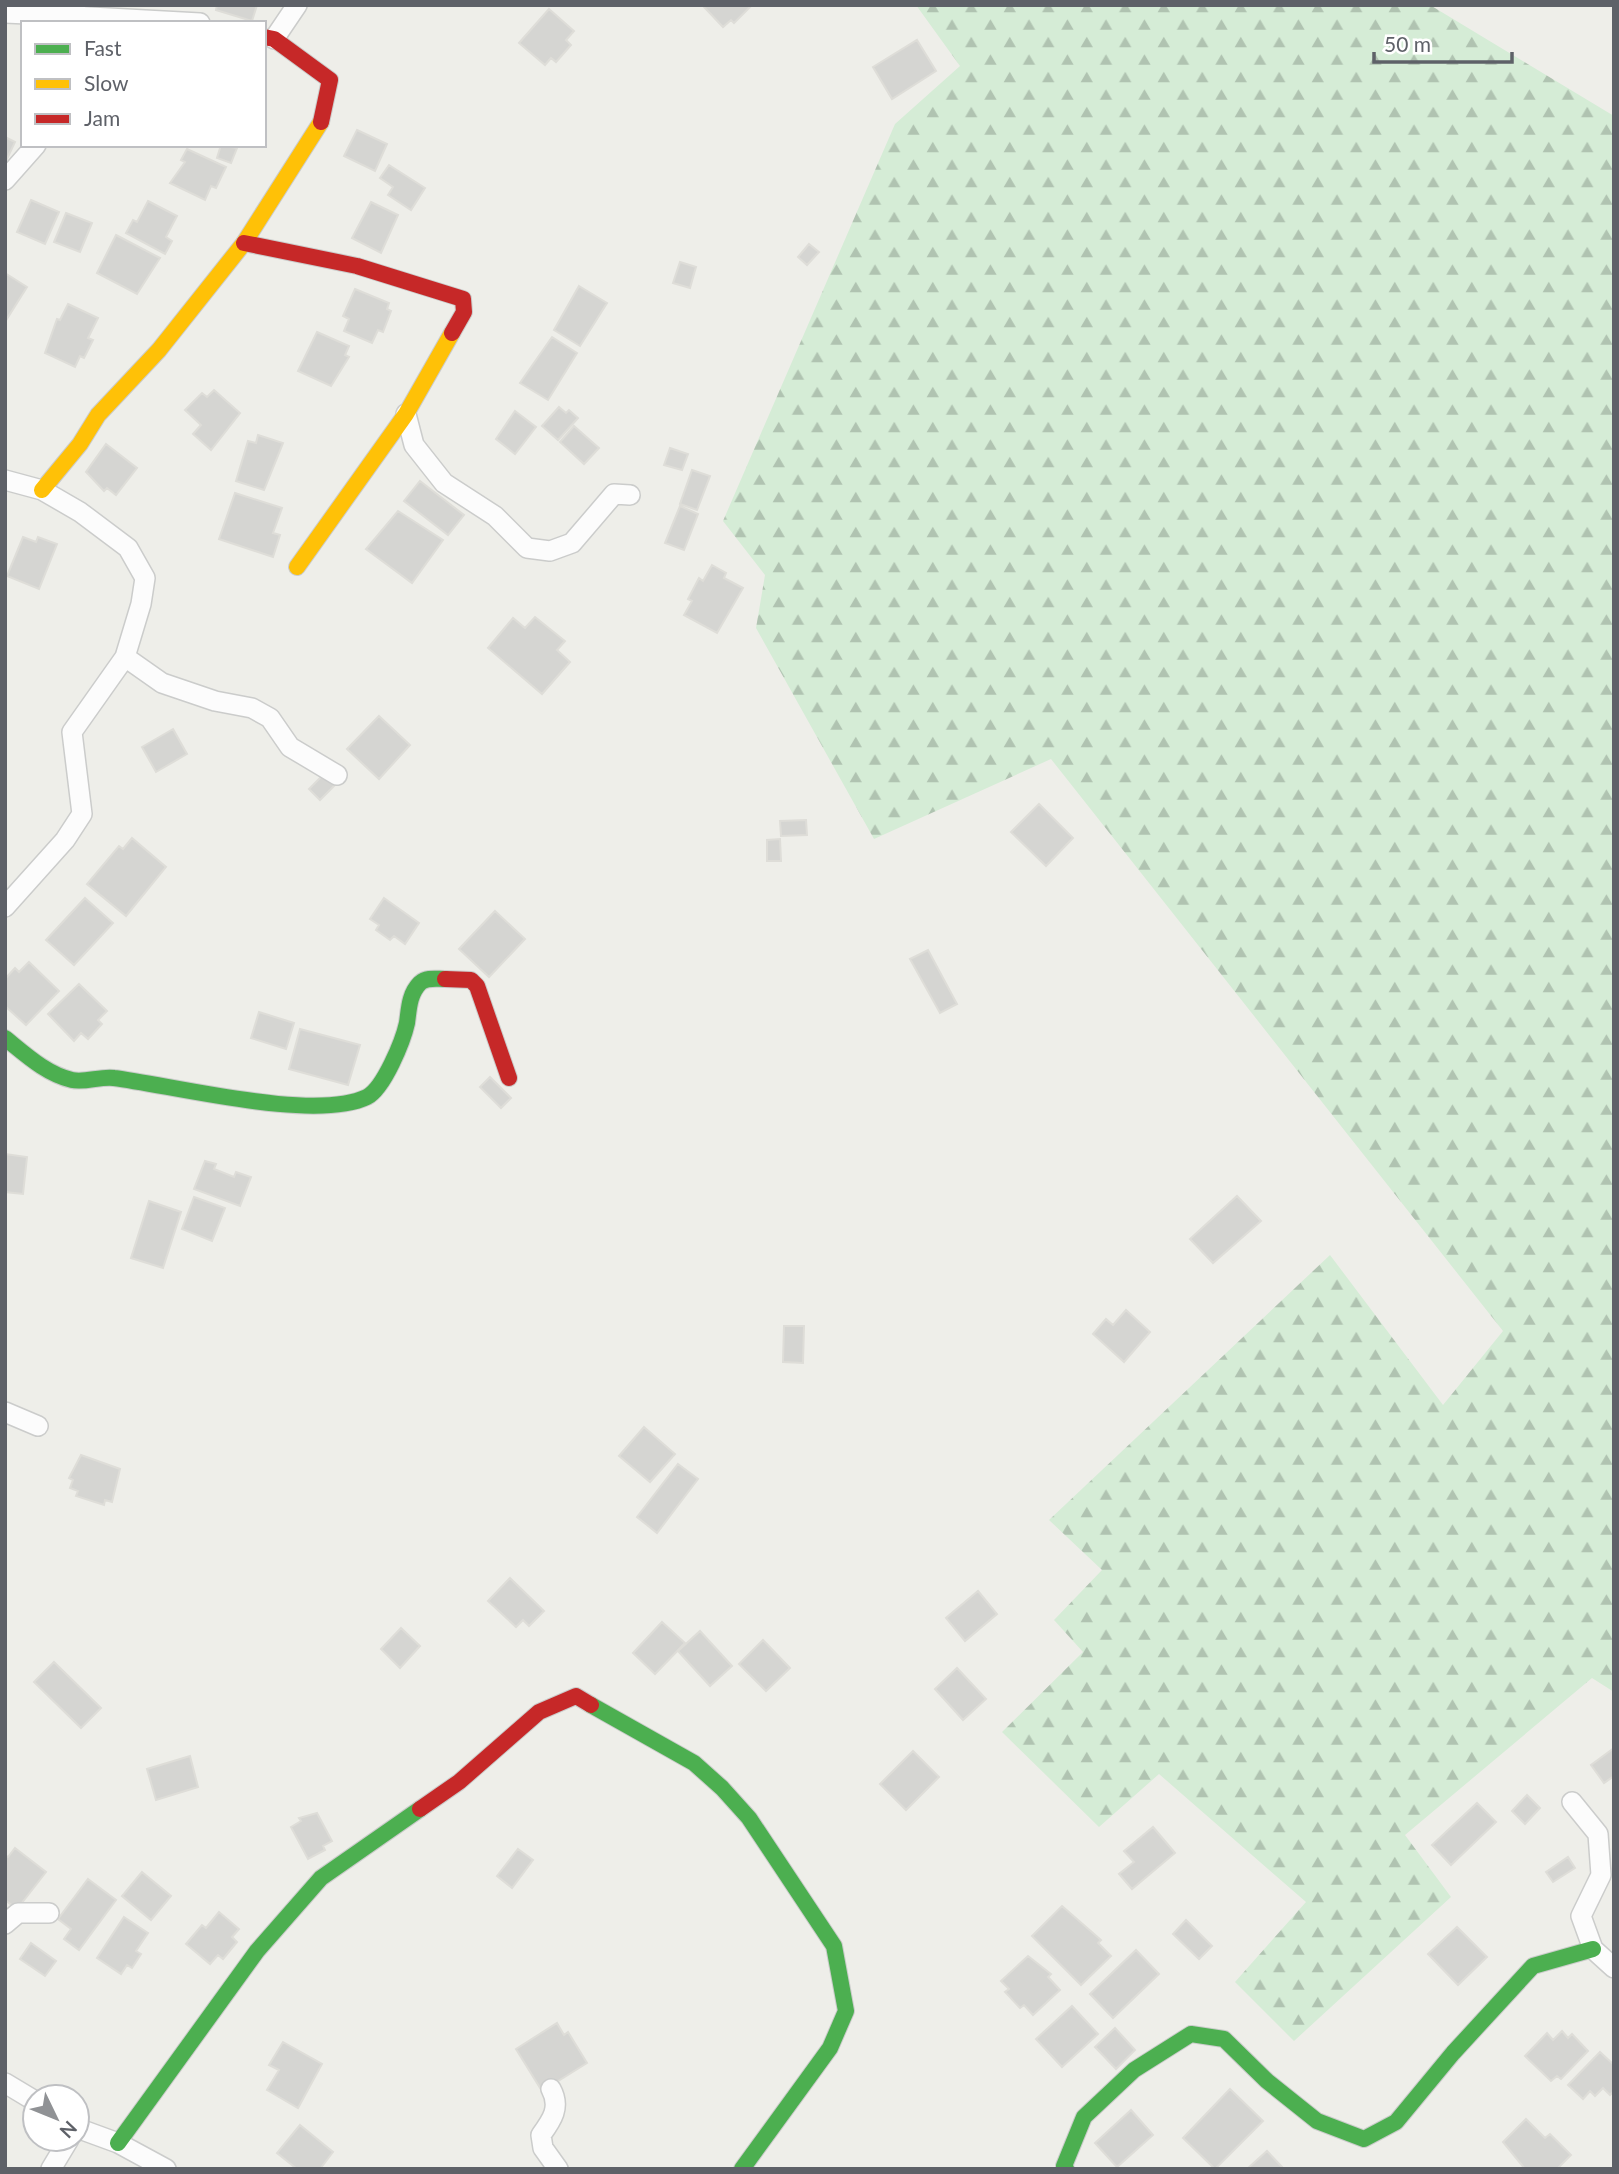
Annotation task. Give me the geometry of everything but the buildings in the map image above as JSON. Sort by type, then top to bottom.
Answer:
[{"type":"street","points":[[42,490],[98,415],[159,350],[244,243],[320,126],[330,80],[269,38],[298,5]]},
{"type":"street","points":[[5,13],[168,21]]},
{"type":"street","points":[[5,180],[34,147]]},
{"type":"street","points":[[244,243],[357,266],[463,299],[464,312],[406,414],[297,567]]},
{"type":"street","points":[[406,414],[414,445],[444,483],[495,516],[527,548],[550,551],[572,543],[614,494],[630,495]]},
{"type":"street","points":[[5,480],[42,490],[80,512],[128,548],[145,578],[141,604],[125,657],[72,732],[82,814],[65,840],[5,907]]},
{"type":"street","points":[[125,657],[162,683],[215,701],[252,708],[270,718],[290,747],[337,775]]},
{"type":"street","points":[[5,1038],[47,1070],[74,1081],[110,1077],[302,1107],[349,1102],[369,1096],[383,1081],[406,1026],[411,996],[419,984],[427,979],[471,980],[477,986],[509,1078]]},
{"type":"street","points":[[5,1412],[38,1426]]},
{"type":"street","points":[[118,2143],[257,1951],[321,1878],[459,1782],[539,1712],[576,1696],[694,1763],[722,1788],[748,1818],[834,1946],[843,1982],[846,2011],[830,2048],[742,2169]]},
{"type":"street","points":[[1572,1802],[1598,1834],[1601,1875],[1581,1916],[1593,1949],[1614,1968]]},
{"type":"street","points":[[5,1924],[18,1913],[49,1913]]},
{"type":"street","points":[[1066,2169],[1064,2165],[1084,2117],[1134,2070],[1191,2034],[1224,2039],[1267,2081],[1317,2122],[1364,2139],[1396,2122],[1452,2053],[1533,1966],[1593,1949]]},
{"type":"street","points":[[5,2083],[21,2093]]},
{"type":"street","points":[[551,2089],[556,2098],[554,2115],[541,2135],[543,2148],[558,2169]]},
{"type":"street","points":[[91,2132],[118,2143],[166,2169]]},
{"type":"street","points":[[51,2169],[61,2153]]},
{"type":"green space","points":[[916,5],[1430,5],[1614,116],[1614,1692],[1592,1678],[1405,1835],[1451,1897],[1294,2041],[1235,1982],[1306,1902],[1159,1774],[1099,1827],[1002,1732],[1083,1652],[1054,1620],[1102,1570],[1049,1520],[1330,1255],[1443,1405],[1503,1331],[1051,759],[874,839],[756,628],[765,575],[723,521],[895,124],[960,66]]},
{"type":"traffic: fast","points":[[5,1038],[45,1068],[72,1080],[114,1078],[244,1100],[314,1106],[344,1104],[367,1097],[380,1084],[401,1041],[416,987],[426,980],[445,979]]},
{"type":"traffic: fast","points":[[591,1705],[694,1763],[722,1788],[749,1818],[834,1946],[846,2011],[830,2048],[742,2169]]},
{"type":"traffic: fast","points":[[118,2143],[257,1951],[321,1878],[420,1809]]},
{"type":"traffic: fast","points":[[1066,2169],[1064,2166],[1084,2117],[1134,2070],[1191,2034],[1224,2039],[1267,2081],[1317,2121],[1364,2139],[1396,2122],[1453,2053],[1533,1966],[1593,1949]]},
{"type":"traffic: slow","points":[[42,490],[80,444],[98,415],[159,350],[244,243],[321,122]]},
{"type":"traffic: slow","points":[[297,567],[406,414],[452,333]]},
{"type":"traffic: jam","points":[[266,37],[274,39],[330,80],[321,122]]},
{"type":"traffic: jam","points":[[244,243],[357,266],[463,299],[464,312],[452,333]]},
{"type":"traffic: jam","points":[[445,979],[471,980],[477,986],[509,1078]]},
{"type":"traffic: jam","points":[[420,1809],[459,1782],[539,1712],[576,1696],[591,1705]]}]
